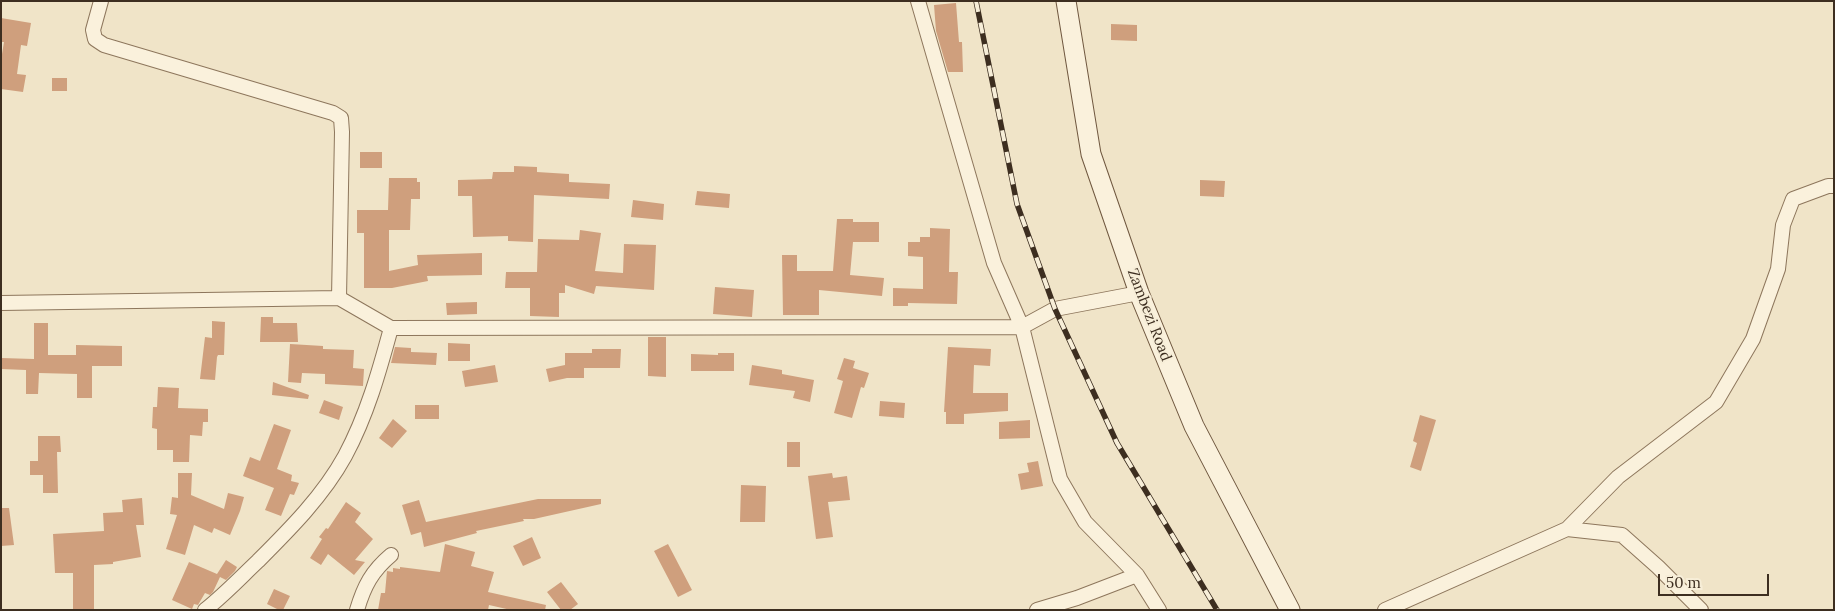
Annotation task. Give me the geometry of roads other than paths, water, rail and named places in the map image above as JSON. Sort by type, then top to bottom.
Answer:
[{"type":"main road","name":"Zambezi Road","points":[[1066,1],[1091,154],[1139,293],[1194,426],[1290,610]]},
{"type":"street","points":[[101,1],[93,30],[94,39],[104,45],[333,113],[340,118],[342,132],[339,298]]},
{"type":"street","points":[[918,1],[994,263],[1022,327],[1060,479],[1085,522],[1137,575],[1159,610]]},
{"type":"street","points":[[1385,610],[1567,529],[1618,477],[1716,402],[1753,339],[1778,269],[1783,225],[1793,199],[1828,186],[1834,186]]},
{"type":"street","points":[[1,303],[339,298],[391,328],[1022,327],[1055,309],[1139,293]]},
{"type":"street","points":[[205,610],[296,524],[330,479],[344,457],[366,411],[377,381],[391,328]]},
{"type":"street","points":[[1567,529],[1622,534],[1701,610]]},
{"type":"street","points":[[357,610],[363,590],[372,574],[391,555]]},
{"type":"street","points":[[1037,610],[1077,598],[1137,575]]},
{"type":"railway","points":[[976,1],[1017,204],[1055,309],[1117,443],[1217,610]]}]
